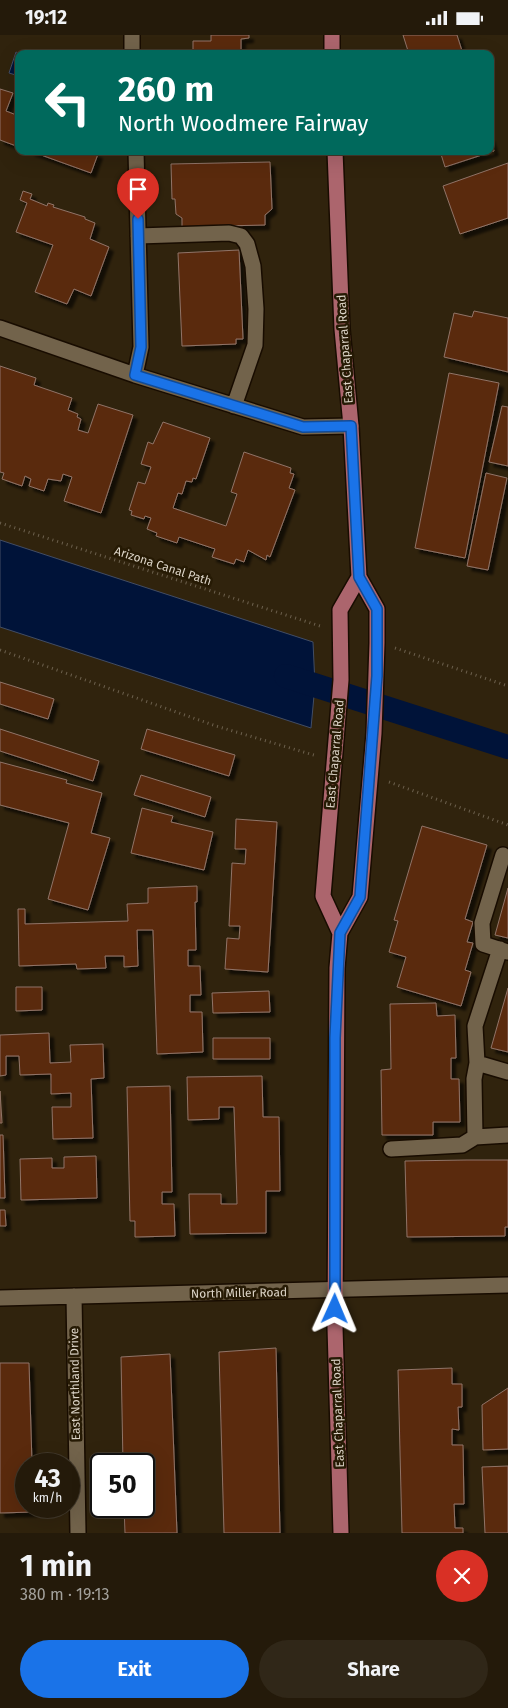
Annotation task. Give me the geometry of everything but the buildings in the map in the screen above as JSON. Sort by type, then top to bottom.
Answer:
[{"type":"main road","points":[[332,35],[332,50]]},
{"type":"main road","name":"East Chaparral Road","points":[[335,155],[342,329],[351,426],[359,577],[377,609],[378,643],[372,752],[360,897],[340,933],[335,1038],[336,1291],[334,1327],[341,1533]]},
{"type":"main road","name":"East Chaparral Road","points":[[340,933],[323,896],[337,738],[341,632],[340,610],[359,577]]},
{"type":"street","points":[[132,35],[132,50]]},
{"type":"street","points":[[135,375],[141,347],[136,155]]},
{"type":"street","points":[[138,236],[230,233],[240,236],[247,244],[253,266],[255,345],[234,406]]},
{"type":"street","points":[[0,328],[135,375],[303,427],[351,426]]},
{"type":"street","points":[[475,1137],[474,1079],[477,1063],[475,1026],[504,951],[483,944],[482,923],[504,855]]},
{"type":"street","points":[[477,1063],[508,1072]]},
{"type":"street","points":[[391,1149],[462,1145],[475,1137],[508,1135]]},
{"type":"street","name":"North Miller Road","points":[[0,1298],[336,1291],[508,1285]]},
{"type":"street","name":"East Northland Drive","points":[[74,1295],[78,1533]]},
{"type":"path","name":"Arizona Canal Path","points":[[0,523],[320,626]]},
{"type":"path","points":[[395,648],[508,686]]},
{"type":"path","points":[[0,650],[216,726],[335,763]]},
{"type":"path","points":[[370,776],[508,825]]},
{"type":"water","points":[[15,55],[15,75],[9,73]]},
{"type":"water","points":[[0,540],[313,642],[315,685],[311,728],[0,627]]},
{"type":"waterway","points":[[286,676],[508,747]]},
{"type":"route","points":[[138,219],[141,347],[135,375],[303,427],[351,426],[359,577],[377,609],[378,643],[374,733],[360,897],[340,933],[335,1038],[335,1309]]}]
